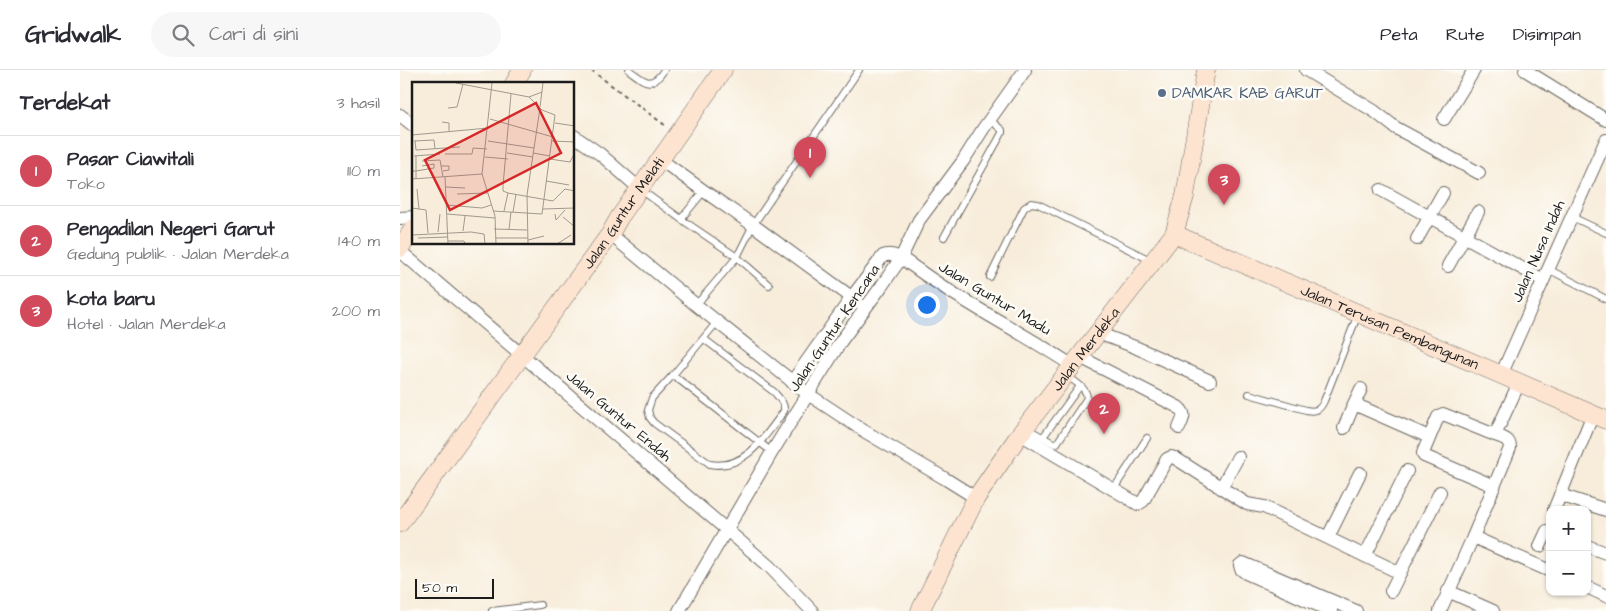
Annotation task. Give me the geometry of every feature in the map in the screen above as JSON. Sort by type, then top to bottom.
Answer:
[{"type":"street","points":[[515,82],[522,70]]},
{"type":"street","name":"Jalan Guntur Melati","points":[[400,523],[610,234],[694,109],[723,70]]},
{"type":"street","name":"Jalan Guntur Kencana","points":[[678,611],[772,452],[841,341],[901,258],[919,220],[964,161],[1025,70]]},
{"type":"street","name":"Jalan Merdeka","points":[[922,611],[976,498],[1022,431],[1174,234],[1185,196],[1206,70]]},
{"type":"street","points":[[1306,70],[1374,111],[1396,128],[1479,174]]},
{"type":"street","points":[[1444,119],[1474,70]]},
{"type":"street","points":[[1525,70],[1606,120]]},
{"type":"street","points":[[400,115],[412,124]]},
{"type":"street","points":[[575,137],[600,154],[640,189]]},
{"type":"street","name":"Jalan Nusa Indah","points":[[1501,375],[1606,140]]},
{"type":"street","points":[[661,160],[866,308]]},
{"type":"street","points":[[1381,190],[1430,216],[1464,237],[1546,274]]},
{"type":"street","points":[[1417,239],[1443,193]]},
{"type":"street","points":[[1448,266],[1478,212]]},
{"type":"street","points":[[400,249],[412,231]]},
{"type":"street","points":[[610,234],[696,306],[808,394],[864,431],[976,498]]},
{"type":"street","name":"Jalan Terusan Pembangunan","points":[[1174,234],[1599,417]]},
{"type":"street","name":"Jalan Guntur Endah","points":[[400,249],[522,356],[727,529],[774,571],[812,611]]},
{"type":"street","points":[[792,382],[852,297],[884,256],[887,254],[901,258]]},
{"type":"street","name":"Jalan Guntur Madu","points":[[901,258],[940,286],[1052,351],[1073,366],[1178,407],[1183,411],[1184,415],[1179,428]]},
{"type":"street","points":[[1098,333],[1135,347],[1210,381]]},
{"type":"street","points":[[1495,435],[1518,383]]},
{"type":"street","points":[[1344,428],[1361,389]]},
{"type":"street","points":[[1354,404],[1428,437]]},
{"type":"street","points":[[1440,611],[1448,591],[1494,486],[1510,448],[1510,444],[1507,440],[1443,414],[1438,417],[1428,437],[1424,455],[1494,486]]},
{"type":"street","points":[[1556,506],[1599,417]]},
{"type":"street","points":[[1022,431],[1138,504],[1143,501],[1167,459],[1175,458],[1247,504],[1264,506],[1400,573]]},
{"type":"street","points":[[1221,488],[1238,457]]},
{"type":"street","points":[[1366,556],[1407,470]]},
{"type":"street","points":[[1328,537],[1360,473]]},
{"type":"street","points":[[1391,591],[1440,492]]},
{"type":"street","points":[[1560,495],[1606,510]]},
{"type":"street","points":[[1540,546],[1546,535]]},
{"type":"street","points":[[1472,536],[1546,569]]},
{"type":"street","points":[[1591,547],[1606,553]]},
{"type":"street","points":[[1591,590],[1606,596]]},
{"type":"street","points":[[1331,611],[1298,591],[1356,611]]},
{"type":"street","points":[[1448,591],[1493,611]]},
{"type":"lane","points":[[629,70],[642,80],[650,82],[658,79],[664,70]]},
{"type":"lane","points":[[696,306],[737,258],[753,225],[859,70]]},
{"type":"lane","points":[[944,237],[1002,133],[1002,130],[990,120]]},
{"type":"lane","points":[[640,189],[737,258],[769,285]]},
{"type":"lane","points":[[680,219],[704,192]]},
{"type":"lane","points":[[990,277],[1024,208],[1031,203],[1038,204],[1153,262]]},
{"type":"lane","points":[[1572,217],[1606,233]]},
{"type":"lane","points":[[1546,274],[1606,298]]},
{"type":"lane","points":[[1249,394],[1306,410],[1319,410],[1358,314]]},
{"type":"lane","points":[[704,339],[774,392],[783,403],[784,411],[761,442],[744,457],[719,466],[710,464],[654,423],[650,418],[648,410],[652,398],[717,322]]},
{"type":"lane","points":[[1022,431],[1043,437],[1057,444],[1087,398],[1087,393],[1080,386],[1073,366]]},
{"type":"lane","points":[[673,375],[772,452]]},
{"type":"lane","points":[[1043,437],[1080,386]]},
{"type":"lane","points":[[1113,490],[1147,438]]},
{"type":"lane","points":[[492,611],[540,605]]},
{"type":"path","points":[[590,70],[678,135]]},
{"type":"place","name":"DAMKAR KAB GARUT","points":[[1162,93]]},
{"type":"place","name":"Pasar Ciawitali","points":[[810,178]]},
{"type":"place","name":"kota baru","points":[[1224,205]]},
{"type":"place","name":"Pengadilan Negeri Garut","points":[[1104,434]]}]
